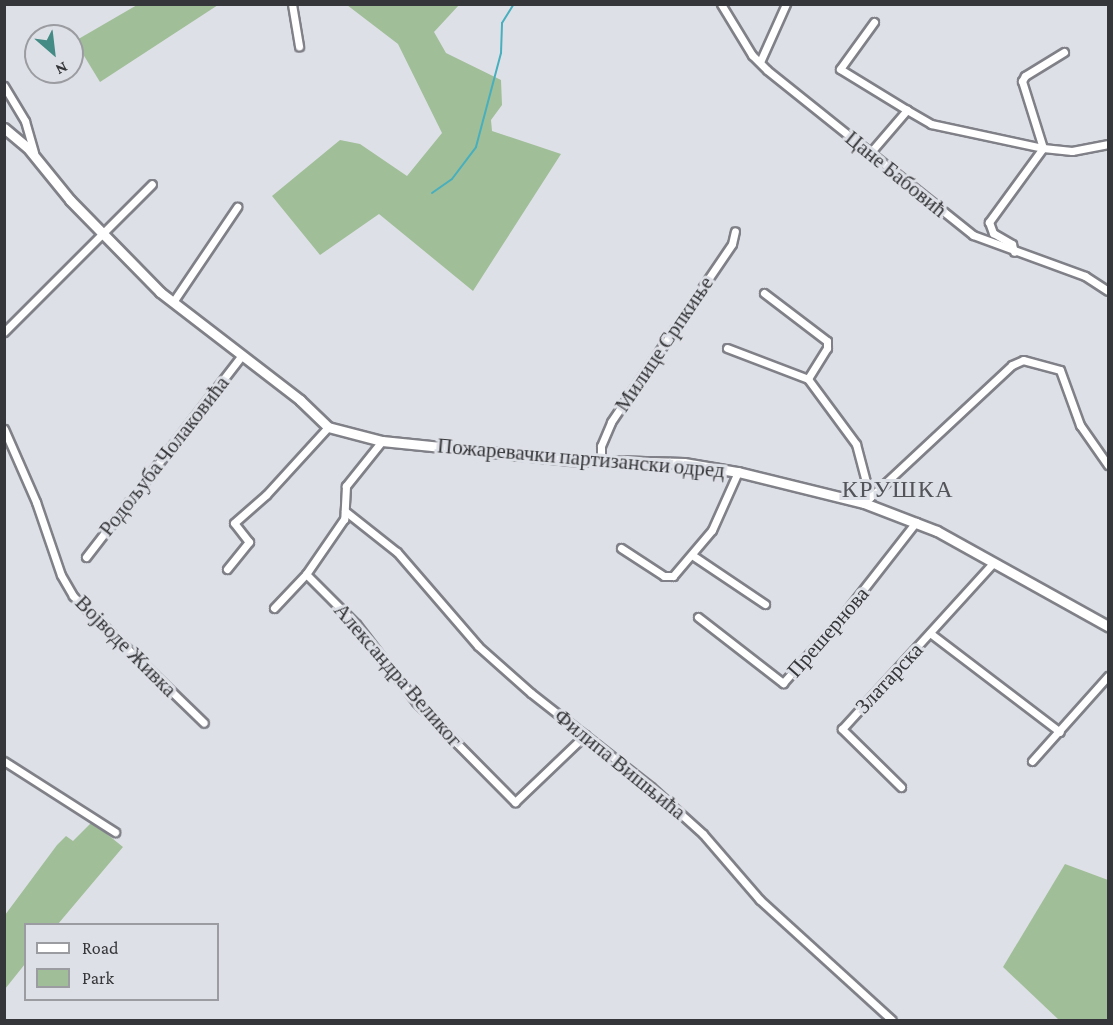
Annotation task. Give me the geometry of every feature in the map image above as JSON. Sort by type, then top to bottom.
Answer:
[{"type":"street","points":[[292,4],[299,46]]},
{"type":"street","name":"Цане Бабовић","points":[[722,4],[760,62],[973,235],[1014,252],[1085,276],[1108,291]]},
{"type":"street","points":[[760,62],[786,4]]},
{"type":"street","points":[[874,22],[840,69],[931,124],[1043,148],[1072,151],[1108,144]]},
{"type":"street","points":[[1043,148],[1022,81],[1025,76],[1064,52]]},
{"type":"street","points":[[4,86],[25,121],[34,156]]},
{"type":"street","points":[[870,153],[907,110]]},
{"type":"street","name":"Пожаревачки партизански одред","points":[[4,128],[34,156],[104,235],[173,302],[242,355],[328,427],[382,441],[601,461],[684,463],[738,472],[867,500],[916,522],[1108,626]]},
{"type":"street","points":[[1014,252],[1012,244],[993,234],[989,222],[1043,148]]},
{"type":"street","points":[[4,332],[104,235],[152,184]]},
{"type":"street","points":[[173,302],[237,207]]},
{"type":"street","name":"Милице Српкиње","points":[[601,461],[601,446],[611,422],[732,244],[735,231]]},
{"type":"street","points":[[764,292],[827,341],[827,348],[808,379]]},
{"type":"street","points":[[727,348],[808,379],[856,444],[867,500]]},
{"type":"street","name":"Родољуба Чолаковића","points":[[86,557],[242,355]]},
{"type":"street","points":[[867,500],[1012,364],[1023,360],[1060,370],[1080,425],[1108,465]]},
{"type":"street","points":[[227,569],[249,542],[234,523],[266,495],[328,427]]},
{"type":"street","name":"Војводе Живка","points":[[4,429],[36,502],[61,575],[73,596],[204,723]]},
{"type":"street","points":[[274,608],[306,574],[334,537],[345,512],[342,500],[346,486],[382,441]]},
{"type":"street","points":[[621,548],[669,578],[712,530],[738,472]]},
{"type":"street","name":"Филипа Вишњића","points":[[345,512],[397,552],[478,646],[651,787],[703,834],[760,900],[892,1020]]},
{"type":"street","name":"Прешернова","points":[[698,617],[783,683],[848,610],[916,522]]},
{"type":"street","points":[[692,555],[765,604]]},
{"type":"street","name":"Златарска","points":[[901,787],[856,747],[842,729],[992,564]]},
{"type":"street","name":"Александра Великог","points":[[306,574],[356,624],[416,702],[515,802],[585,735]]},
{"type":"street","points":[[930,633],[1060,732]]},
{"type":"street","points":[[1032,761],[1108,676]]},
{"type":"street","points":[[4,760],[115,832]]},
{"type":"green space","points":[[137,5],[218,5],[100,82],[84,56],[84,36]]},
{"type":"green space","points":[[347,5],[459,5],[434,32],[446,53],[501,80],[502,105],[491,120],[492,131],[561,154],[473,291],[379,214],[320,255],[272,196],[340,140],[360,144],[407,176],[442,133],[398,44]]},
{"type":"green space","points":[[92,822],[123,847],[59,923],[24,923],[24,965],[5,989],[5,915],[57,845],[66,836],[73,841]]},
{"type":"green space","points":[[1065,864],[1108,880],[1108,1020],[1059,1020],[1003,967]]},
{"type":"waterway","points":[[432,193],[452,179],[476,147],[501,53],[502,23],[514,4]]},
{"type":"district","name":"КРУШКА","points":[[898,489]]}]
